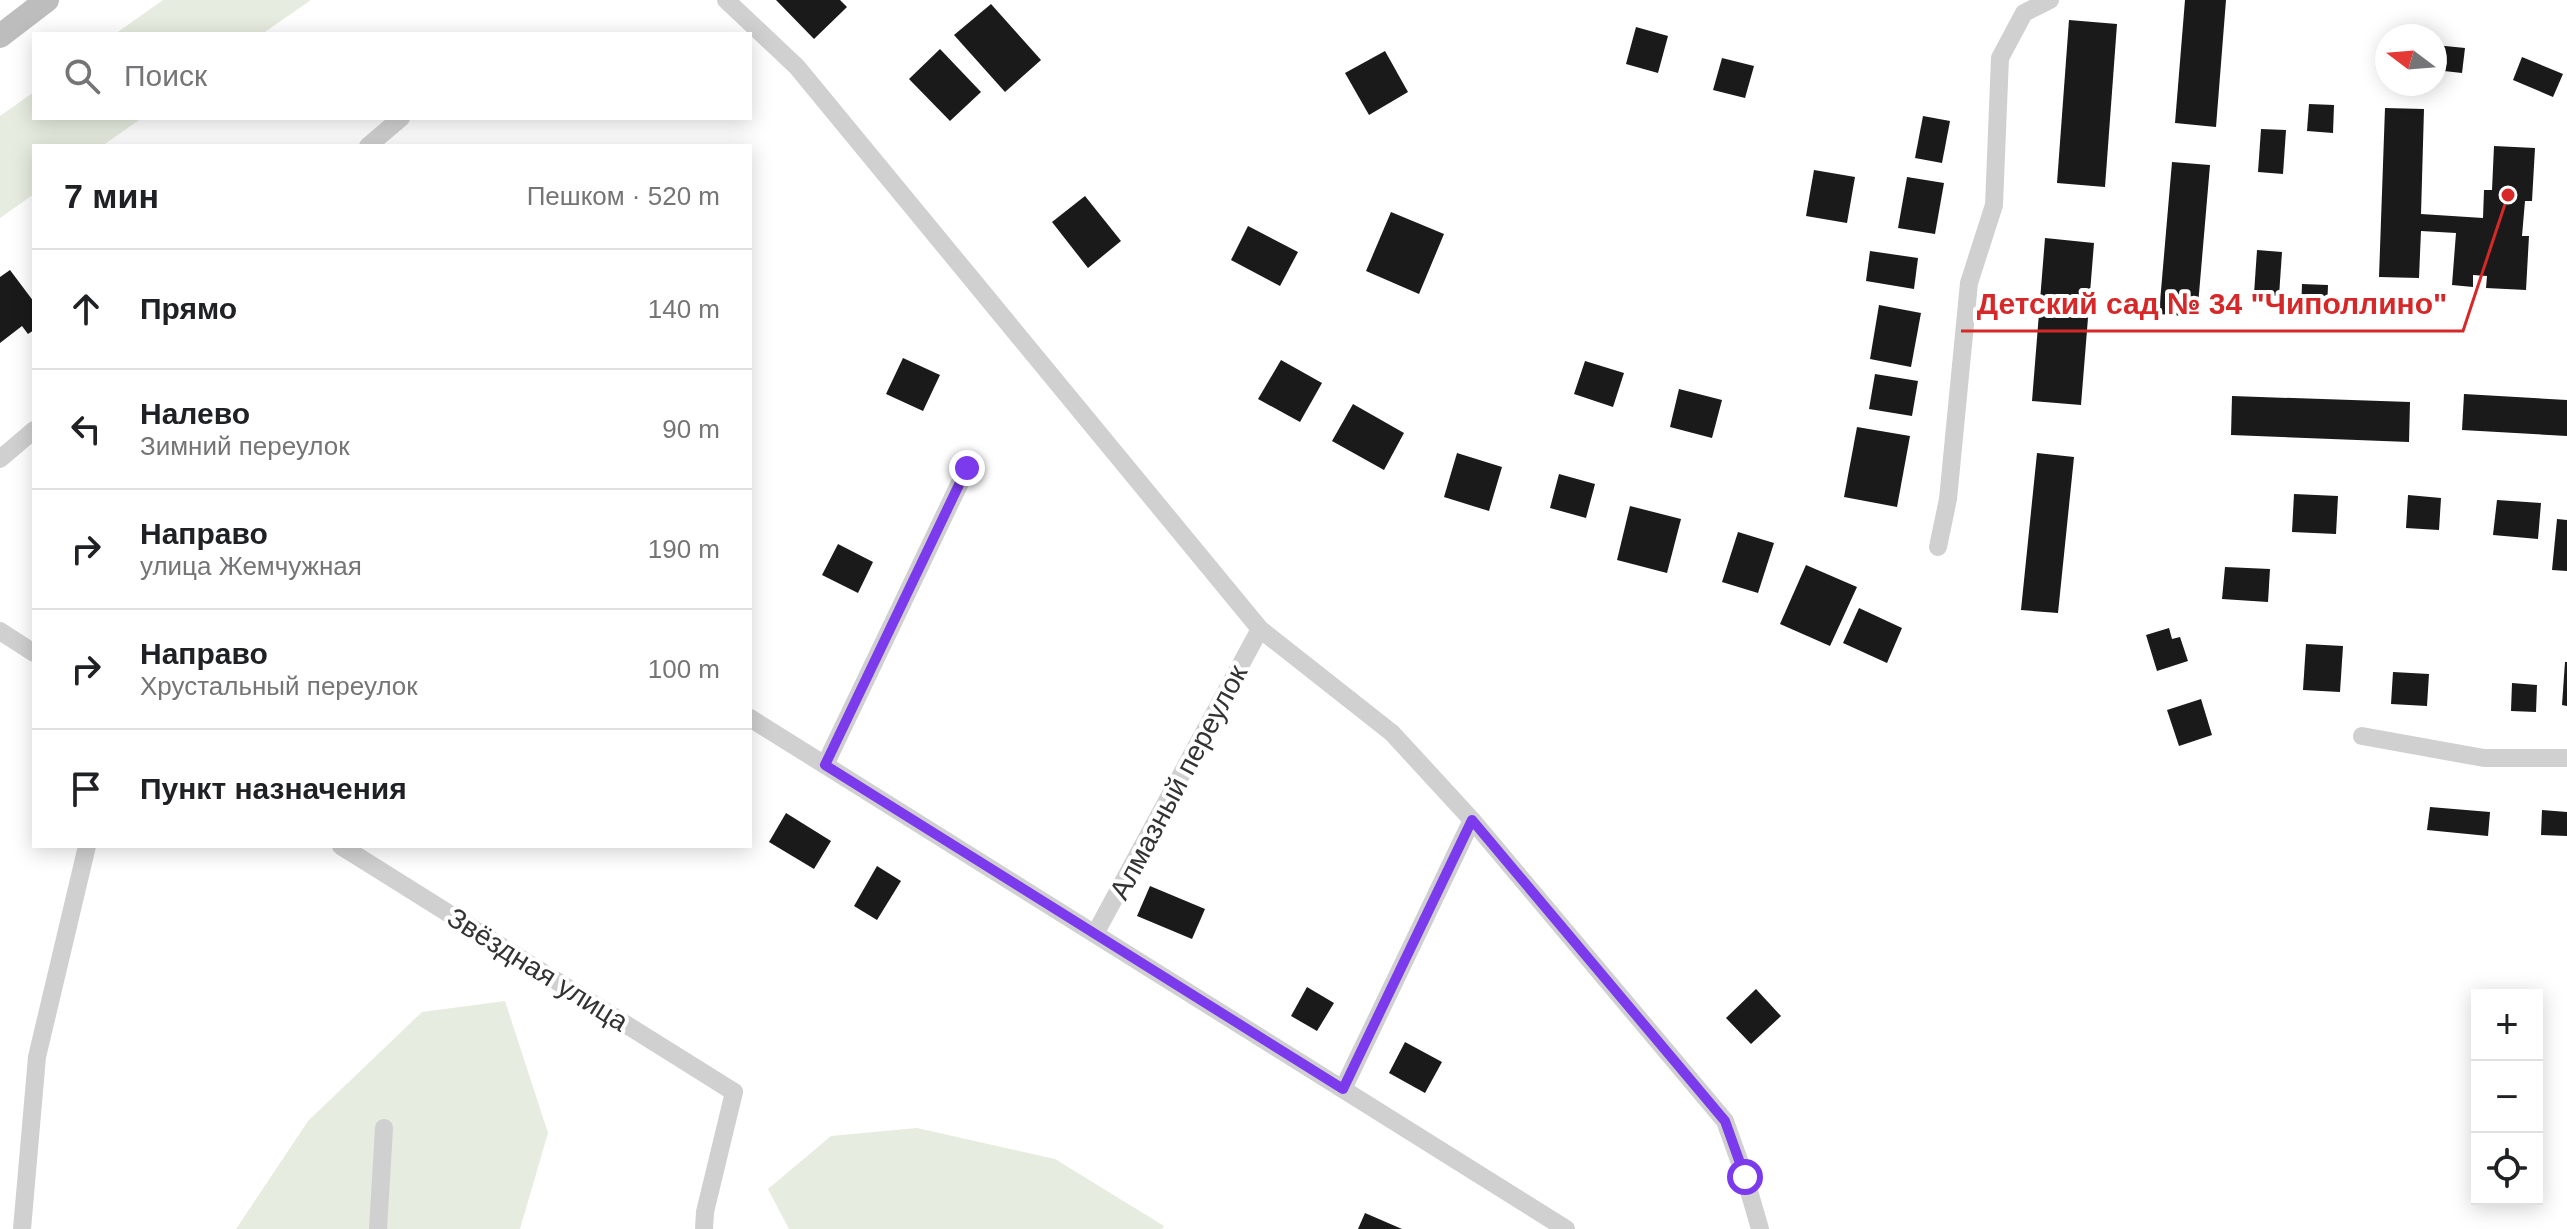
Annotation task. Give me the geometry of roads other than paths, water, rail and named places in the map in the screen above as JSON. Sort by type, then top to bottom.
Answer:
[{"type":"street","points":[[0,36],[47,0]]},
{"type":"street","points":[[726,0],[797,67],[1260,629],[1392,733],[1472,820],[1725,1121],[1760,1229]]},
{"type":"street","points":[[1938,547],[1948,499],[1969,283],[1994,205],[2000,58],[2024,13],[2050,0]]},
{"type":"street","points":[[370,144],[399,120]]},
{"type":"street","points":[[0,459],[32,432]]},
{"type":"street","points":[[825,765],[967,468]]},
{"type":"street","name":"Алмазный переулок","points":[[1095,934],[1260,629]]},
{"type":"street","points":[[0,631],[32,652]]},
{"type":"street","points":[[752,719],[1566,1229]]},
{"type":"street","points":[[2362,736],[2484,758],[2567,758]]},
{"type":"street","points":[[1343,1089],[1472,820]]},
{"type":"street","points":[[22,1229],[37,1057],[87,848]]},
{"type":"street","name":"Звёздная улица","points":[[344,848],[734,1092],[705,1212],[704,1229]]},
{"type":"street","points":[[378,1229],[384,1128]]},
{"type":"place","name":"Детский сад № 34 \"Чиполлино\"","points":[[2508,195]]}]
